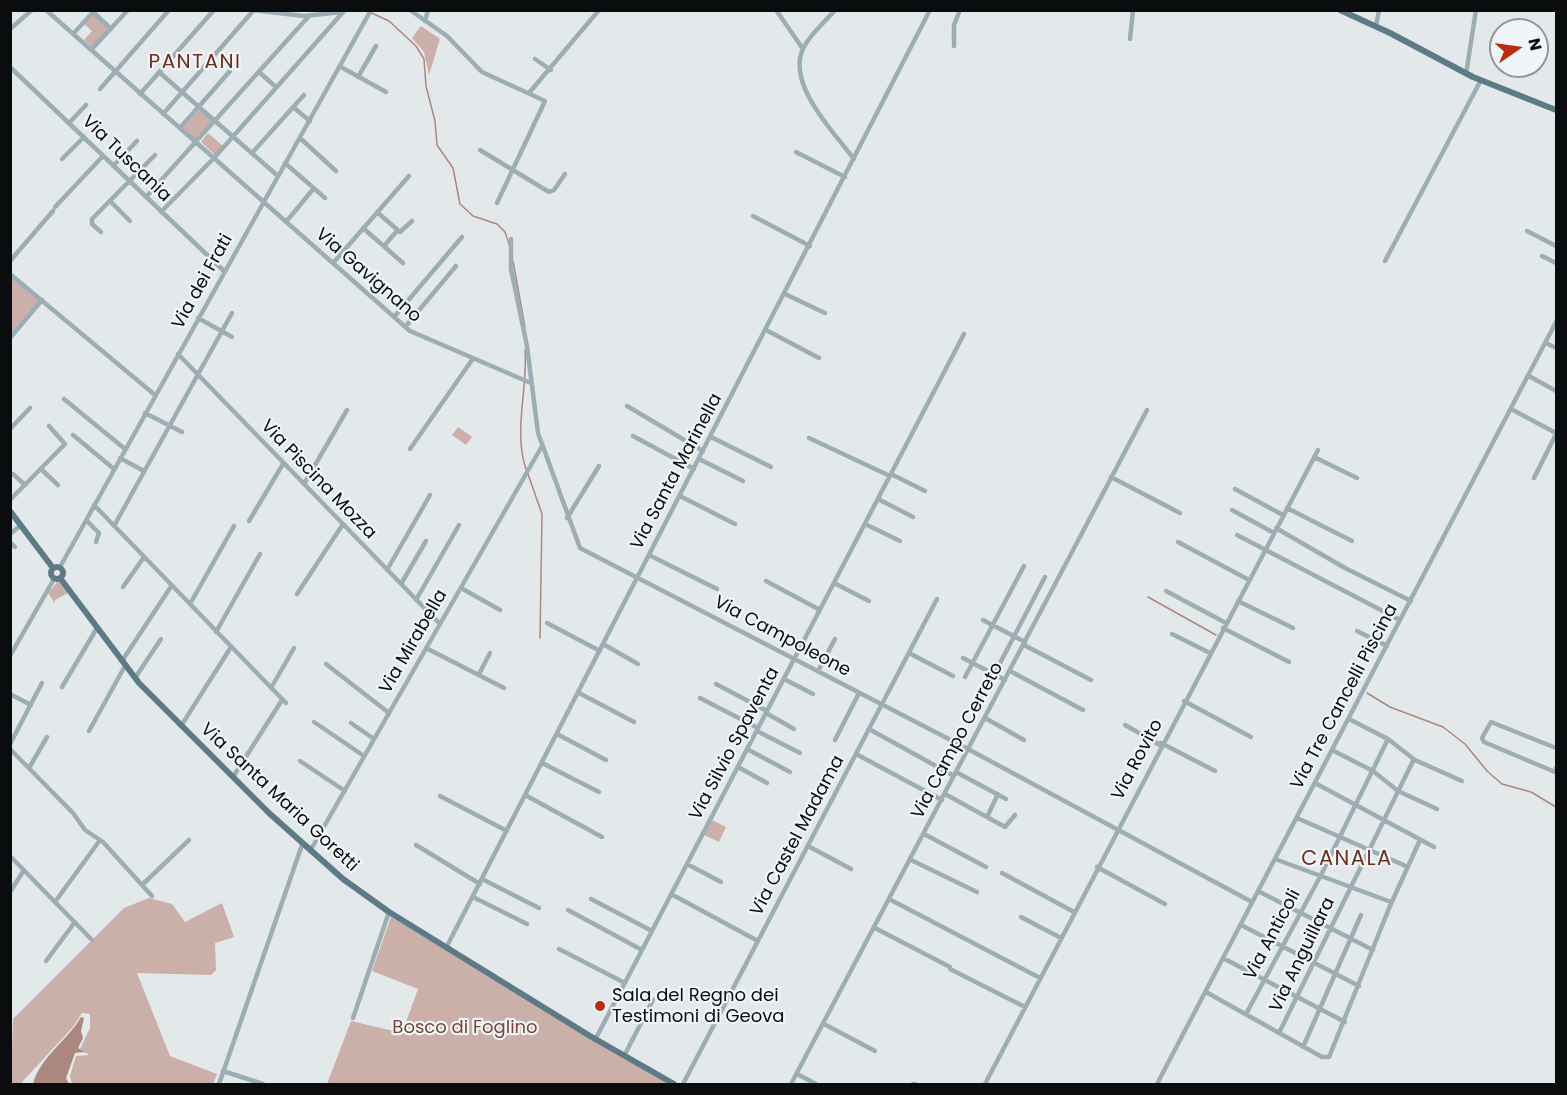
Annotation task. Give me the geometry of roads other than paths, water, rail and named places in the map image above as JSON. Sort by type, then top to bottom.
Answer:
[{"type":"main road","points":[[1340,10],[1376,26],[1466,74],[1557,110]]},
{"type":"main road","points":[[10,511],[56,567],[57,578]]},
{"type":"main road","name":"Via Santa Maria Goretti","points":[[57,578],[123,664],[181,726],[302,844],[356,889],[389,912],[595,1040],[674,1084]]},
{"type":"street","points":[[10,29],[32,10]]},
{"type":"street","name":"Via Gavignano","points":[[46,10],[405,327],[420,337],[531,383]]},
{"type":"street","points":[[91,50],[128,10]]},
{"type":"street","points":[[100,88],[169,10]]},
{"type":"street","points":[[140,94],[214,10]]},
{"type":"street","points":[[410,10],[449,38],[480,70],[545,101],[496,203]]},
{"type":"street","points":[[425,21],[428,10]]},
{"type":"street","points":[[529,93],[551,70],[599,10]]},
{"type":"street","points":[[776,10],[803,49]]},
{"type":"street","points":[[835,10],[803,49],[800,62],[807,96],[854,159]]},
{"type":"street","name":"Via Santa Marinella","points":[[447,946],[930,10]]},
{"type":"street","points":[[954,46],[955,24],[960,10]]},
{"type":"street","points":[[1130,39],[1133,10]]},
{"type":"street","points":[[1376,26],[1379,10]]},
{"type":"street","points":[[1466,74],[1476,10]]},
{"type":"street","points":[[73,34],[93,11],[111,29]]},
{"type":"street","points":[[163,114],[253,11],[309,16],[345,11]]},
{"type":"street","points":[[161,212],[214,158],[345,11]]},
{"type":"street","name":"Via dei Frati","points":[[56,567],[94,506],[371,11]]},
{"type":"street","points":[[146,197],[309,16]]},
{"type":"street","points":[[358,77],[376,46]]},
{"type":"street","points":[[535,59],[551,70]]},
{"type":"street","name":"Via Tuscania","points":[[10,67],[224,271]]},
{"type":"street","points":[[341,67],[386,92]]},
{"type":"street","points":[[180,128],[230,71]]},
{"type":"street","points":[[159,72],[278,176]]},
{"type":"street","points":[[259,72],[276,87]]},
{"type":"street","points":[[1385,261],[1481,80]]},
{"type":"street","points":[[252,153],[304,95]]},
{"type":"street","points":[[69,123],[86,105]]},
{"type":"street","points":[[293,107],[310,121]]},
{"type":"street","points":[[62,159],[84,137]]},
{"type":"street","points":[[300,138],[336,171]]},
{"type":"street","points":[[113,166],[137,141]]},
{"type":"street","points":[[480,150],[550,193],[565,174]]},
{"type":"street","points":[[796,152],[845,177]]},
{"type":"street","points":[[101,232],[92,224],[92,220],[155,155]]},
{"type":"street","points":[[10,261],[103,156]]},
{"type":"street","points":[[285,164],[325,198]]},
{"type":"street","points":[[333,263],[409,176]]},
{"type":"street","points":[[286,222],[314,188]]},
{"type":"street","points":[[110,201],[130,221]]},
{"type":"street","points":[[377,212],[400,232],[412,221]]},
{"type":"street","points":[[753,216],[810,246]]},
{"type":"street","points":[[363,228],[403,263]]},
{"type":"street","points":[[1527,231],[1557,246]]},
{"type":"street","points":[[384,246],[396,232]]},
{"type":"street","points":[[394,317],[462,237]]},
{"type":"street","name":"Via Campoleone","points":[[511,239],[511,269],[526,342],[534,416],[567,518],[580,548],[968,749],[1252,902]]},
{"type":"street","points":[[1542,256],[1557,263]]},
{"type":"street","points":[[405,327],[456,266]]},
{"type":"street","points":[[10,274],[155,395]]},
{"type":"street","points":[[785,294],[825,314]]},
{"type":"street","points":[[10,338],[42,300]]},
{"type":"street","points":[[114,526],[232,313]]},
{"type":"street","points":[[198,318],[232,337]]},
{"type":"street","name":"Via Tre Cancelli Piscina","points":[[1157,1084],[1557,322]]},
{"type":"street","points":[[766,330],[819,358]]},
{"type":"street","name":"Via Silvio Spaventa","points":[[595,1040],[964,334]]},
{"type":"street","points":[[1546,343],[1557,348]]},
{"type":"street","name":"Via Piscina Mozza","points":[[178,354],[440,624]]},
{"type":"street","points":[[410,449],[472,360]]},
{"type":"street","points":[[1529,376],[1557,391]]},
{"type":"street","points":[[64,399],[125,449]]},
{"type":"street","points":[[627,406],[703,451]]},
{"type":"street","points":[[10,429],[30,408]]},
{"type":"street","points":[[1511,409],[1557,433],[1534,478]]},
{"type":"street","points":[[303,484],[347,410]]},
{"type":"street","name":"Via Campo Cerreto","points":[[791,1084],[891,900],[1147,410]]},
{"type":"street","points":[[145,413],[182,432]]},
{"type":"street","points":[[10,500],[65,444],[50,426]]},
{"type":"street","points":[[73,435],[114,469]]},
{"type":"street","points":[[633,436],[694,470]]},
{"type":"street","points":[[711,437],[771,466]]},
{"type":"street","points":[[809,438],[925,491]]},
{"type":"street","name":"Via Mirabella","points":[[310,851],[542,446]]},
{"type":"street","name":"Via Rovito","points":[[985,1084],[1161,744],[1318,450]]},
{"type":"street","points":[[1314,457],[1357,478]]},
{"type":"street","points":[[120,458],[144,471]]},
{"type":"street","points":[[699,459],[743,481]]},
{"type":"street","points":[[249,520],[283,464]]},
{"type":"street","points":[[567,518],[599,466]]},
{"type":"street","points":[[40,469],[58,485]]},
{"type":"street","points":[[13,474],[25,485]]},
{"type":"street","points":[[1112,477],[1180,513]]},
{"type":"street","points":[[1235,489],[1283,515]]},
{"type":"street","points":[[387,570],[430,495]]},
{"type":"street","points":[[680,496],[735,524]]},
{"type":"street","points":[[878,499],[913,517]]},
{"type":"street","points":[[94,506],[284,701],[233,777]]},
{"type":"street","points":[[1287,508],[1352,541]]},
{"type":"street","points":[[1232,510],[1411,601]]},
{"type":"street","points":[[86,520],[99,533],[96,542]]},
{"type":"street","points":[[297,594],[343,524]]},
{"type":"street","points":[[865,524],[900,541]]},
{"type":"street","points":[[10,534],[21,525]]},
{"type":"street","points":[[416,600],[459,525]]},
{"type":"street","points":[[190,604],[234,526]]},
{"type":"street","points":[[1237,535],[1401,620]]},
{"type":"street","points":[[401,584],[426,541]]},
{"type":"street","points":[[10,542],[15,547]]},
{"type":"street","points":[[1178,542],[1249,580]]},
{"type":"street","points":[[216,632],[260,554]]},
{"type":"street","points":[[649,555],[717,589]]},
{"type":"street","points":[[123,586],[144,556]]},
{"type":"street","points":[[965,677],[1024,566]]},
{"type":"street","points":[[975,711],[1045,577]]},
{"type":"street","points":[[10,656],[57,578]]},
{"type":"street","points":[[766,581],[820,610]]},
{"type":"street","points":[[834,583],[869,601]]},
{"type":"street","points":[[89,731],[123,664],[172,585]]},
{"type":"street","points":[[461,588],[500,610]]},
{"type":"street","points":[[1166,591],[1288,662]]},
{"type":"street","name":"Via Castel Madama","points":[[683,1084],[937,599]]},
{"type":"street","points":[[1238,601],[1293,628]]},
{"type":"street","points":[[983,620],[1091,680]]},
{"type":"street","points":[[547,623],[600,651]]},
{"type":"street","points":[[62,687],[97,628]]},
{"type":"street","points":[[1358,631],[1387,646]]},
{"type":"street","points":[[1172,634],[1210,653]]},
{"type":"street","points":[[135,678],[161,639]]},
{"type":"street","points":[[818,671],[835,639]]},
{"type":"street","points":[[603,644],[638,664]]},
{"type":"street","points":[[181,726],[231,647]]},
{"type":"street","points":[[271,688],[294,648]]},
{"type":"street","points":[[426,648],[504,688]]},
{"type":"street","points":[[479,674],[490,653]]},
{"type":"street","points":[[909,653],[952,676]]},
{"type":"street","points":[[963,658],[1005,680]]},
{"type":"street","points":[[326,664],[389,713]]},
{"type":"street","points":[[1010,671],[1083,710]]},
{"type":"street","points":[[784,679],[813,694]]},
{"type":"street","points":[[10,744],[42,683]]},
{"type":"street","points":[[716,684],[795,729]]},
{"type":"street","points":[[579,693],[634,722]]},
{"type":"street","points":[[835,740],[859,693]]},
{"type":"street","points":[[10,694],[31,705]]},
{"type":"street","points":[[700,698],[800,753]]},
{"type":"street","points":[[1184,701],[1251,737]]},
{"type":"street","points":[[985,718],[1024,740]]},
{"type":"street","points":[[1349,719],[1388,739],[1414,759],[1462,781]]},
{"type":"street","points":[[314,722],[364,756]]},
{"type":"street","points":[[1557,748],[1491,722],[1482,737],[1484,742],[1555,772],[1557,768]]},
{"type":"street","points":[[351,723],[374,739]]},
{"type":"street","points":[[1125,725],[1215,771]]},
{"type":"street","points":[[869,729],[1006,799]]},
{"type":"street","points":[[557,734],[606,760]]},
{"type":"street","points":[[29,768],[47,738]]},
{"type":"street","name":"Via Anticoli","points":[[1246,1014],[1357,806],[1388,739]]},
{"type":"street","points":[[10,748],[73,813],[84,828],[100,840],[152,896]]},
{"type":"street","points":[[747,749],[790,772]]},
{"type":"street","points":[[1332,750],[1373,771],[1398,791],[1437,809]]},
{"type":"street","points":[[856,754],[1007,827],[1015,815]]},
{"type":"street","name":"Via Anguillara","points":[[1279,1034],[1414,759]]},
{"type":"street","points":[[300,761],[345,791]]},
{"type":"street","points":[[542,763],[599,792]]},
{"type":"street","points":[[738,767],[767,783]]},
{"type":"street","points":[[1315,783],[1434,847]]},
{"type":"street","points":[[525,795],[602,837]]},
{"type":"street","points":[[987,817],[998,795]]},
{"type":"street","points":[[440,796],[507,831]]},
{"type":"street","points":[[1297,818],[1408,867]]},
{"type":"street","points":[[924,834],[986,867]]},
{"type":"street","points":[[55,902],[100,840]]},
{"type":"street","points":[[142,885],[189,840]]},
{"type":"street","points":[[1206,992],[1322,1057],[1328,1057],[1345,1022],[1392,902],[1420,840]]},
{"type":"street","points":[[219,1084],[302,844]]},
{"type":"street","points":[[416,845],[481,881],[539,908]]},
{"type":"street","points":[[808,846],[850,869]]},
{"type":"street","points":[[10,856],[92,940]]},
{"type":"street","points":[[1275,859],[1392,902]]},
{"type":"street","points":[[911,860],[978,892]]},
{"type":"street","points":[[687,864],[721,882]]},
{"type":"street","points":[[1098,867],[1166,904]]},
{"type":"street","points":[[10,892],[24,870]]},
{"type":"street","points":[[1002,873],[1074,912]]},
{"type":"street","points":[[1258,891],[1373,950]]},
{"type":"street","points":[[672,894],[758,940]]},
{"type":"street","points":[[473,897],[527,924]]},
{"type":"street","points":[[591,899],[652,931]]},
{"type":"street","points":[[891,900],[1040,978]]},
{"type":"street","points":[[568,910],[642,950]]},
{"type":"street","points":[[353,1018],[389,912]]},
{"type":"street","points":[[1304,1047],[1361,915]]},
{"type":"street","points":[[1021,917],[1061,938]]},
{"type":"street","points":[[46,961],[75,922]]},
{"type":"street","points":[[1241,925],[1359,986]]},
{"type":"street","points":[[875,928],[1025,1007]]},
{"type":"street","points":[[559,949],[625,983]]},
{"type":"street","points":[[1223,958],[1345,1022]]},
{"type":"street","points":[[624,1056],[653,999]]},
{"type":"street","points":[[824,1024],[875,1051]]},
{"type":"street","points":[[224,1071],[263,1084]]},
{"type":"street","points":[[797,1074],[816,1084]]},
{"type":"waterway","points":[[347,10],[356,10]]},
{"type":"waterway","points":[[365,10],[389,21],[416,46],[424,59],[426,86],[435,121],[437,145],[453,168],[460,204],[473,216],[497,224],[505,232],[509,244]]},
{"type":"waterway","points":[[513,261],[525,327]]},
{"type":"waterway","points":[[525,350],[521,440],[526,469]]},
{"type":"waterway","points":[[528,474],[542,514],[540,638]]},
{"type":"waterway","points":[[1148,597],[1216,635]]},
{"type":"waterway","points":[[1367,693],[1390,707],[1443,727],[1465,744],[1487,771],[1502,784],[1531,792],[1556,807]]},
{"type":"place","name":"Sala del Regno dei Testimoni di Geova","points":[[600,1006]]},
{"type":"district","name":"PANTANI","points":[[195,63]]},
{"type":"district","name":"CANALA","points":[[1347,860]]},
{"type":"park label","name":"Bosco di Foglino","points":[[465,1028]]}]
